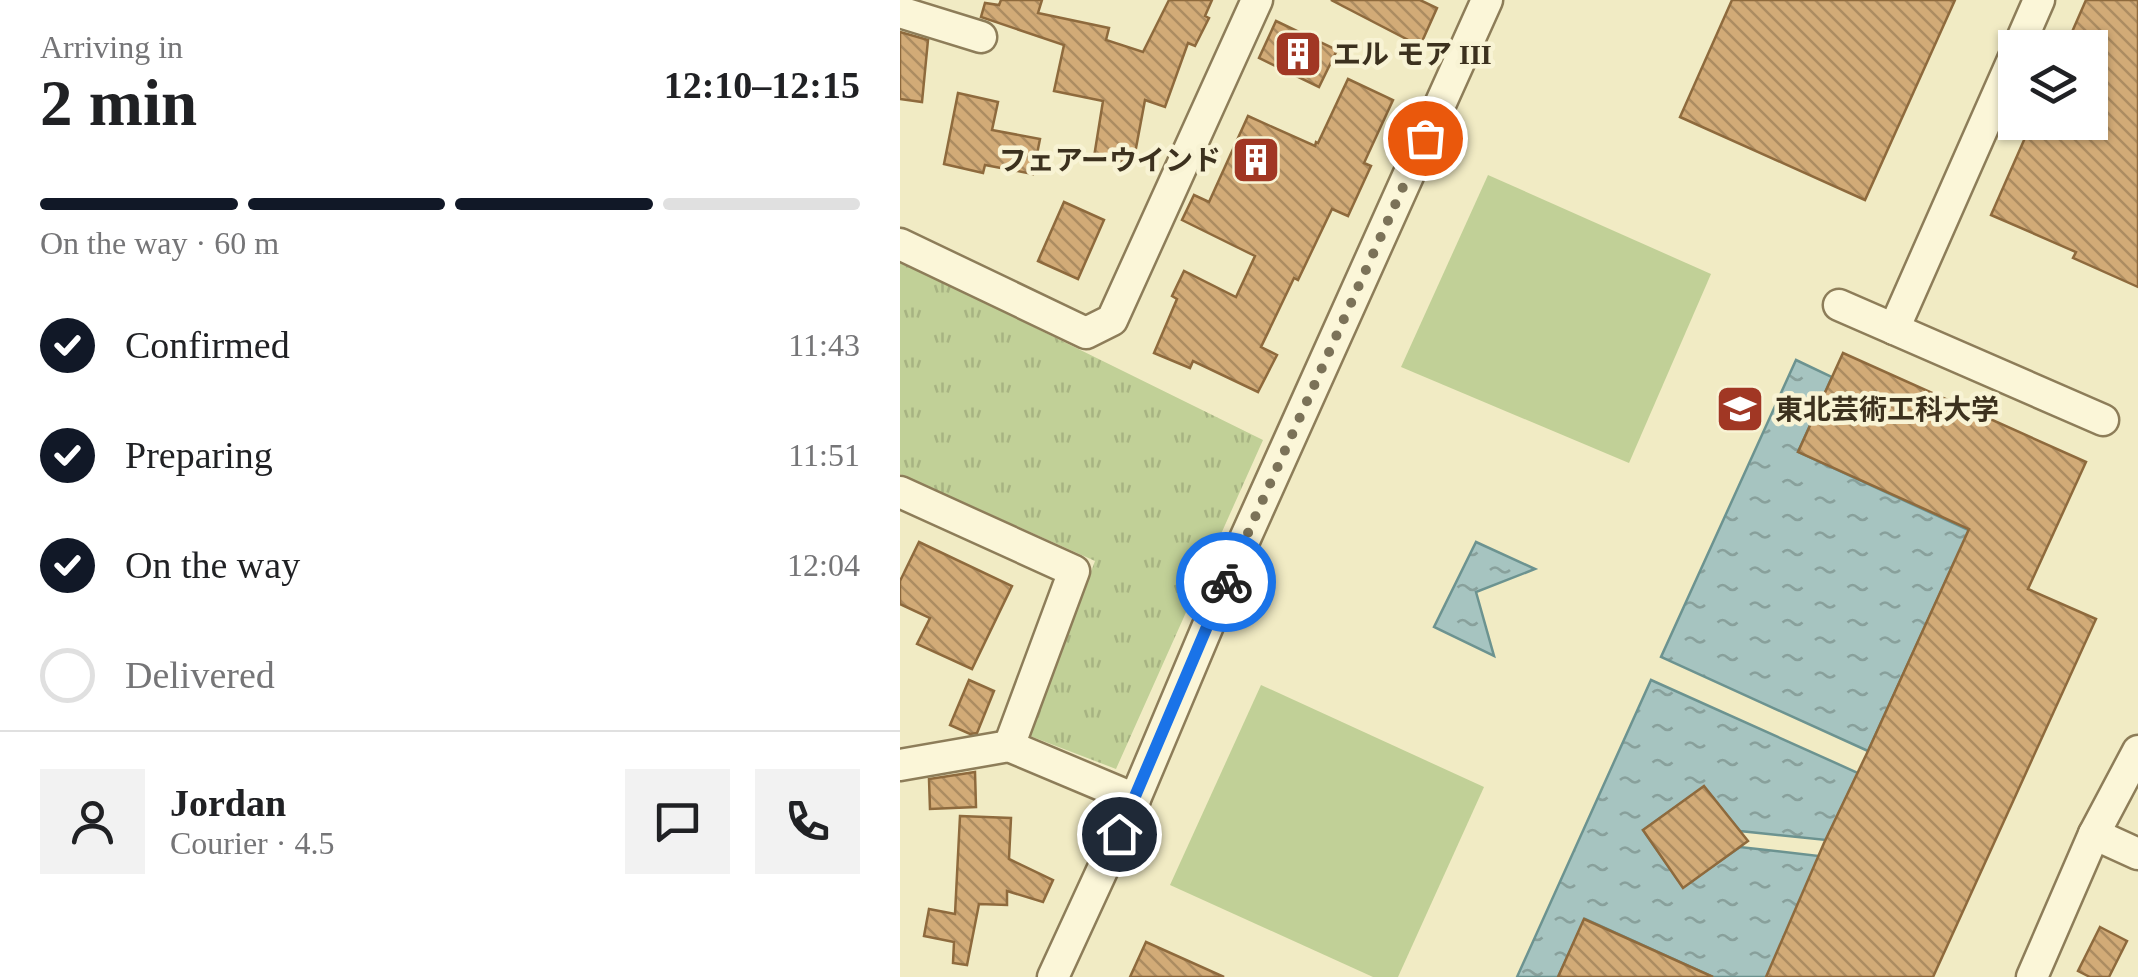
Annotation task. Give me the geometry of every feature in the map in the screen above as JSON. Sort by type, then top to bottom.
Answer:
[{"type":"street","points":[[900,244],[1086,333],[1112,320],[1258,0]]},
{"type":"street","points":[[1053,977],[1135,799],[1238,552],[1487,0]]},
{"type":"street","points":[[2026,30],[2039,0]]},
{"type":"street","points":[[900,12],[981,37]]},
{"type":"street","points":[[1894,329],[1998,93]]},
{"type":"street","points":[[1839,304],[2103,420]]},
{"type":"street","points":[[900,492],[1074,571],[1009,746]]},
{"type":"street","points":[[900,766],[1009,746],[1135,799]]},
{"type":"street","points":[[2032,977],[2094,834],[2138,751]]},
{"type":"street","points":[[2094,834],[2138,854]]},
{"type":"green space","points":[[1488,175],[1711,274],[1629,463],[1401,367]]},
{"type":"green space","points":[[900,261],[1263,440],[1116,769],[1030,736],[1095,561],[900,474]]},
{"type":"green space","points":[[1261,685],[1484,787],[1398,977],[1373,977],[1170,885]]},
{"type":"water","points":[[1796,360],[1832,377],[1798,452],[2010,549],[1954,563],[1868,751],[1661,657]]},
{"type":"water","points":[[1476,542],[1535,569],[1476,592],[1494,656],[1434,627]]},
{"type":"water","points":[[1651,680],[1858,773],[1826,840],[1740,831],[1704,787],[1643,830],[1683,887],[1740,847],[1819,856],[1794,977],[1713,977],[1585,919],[1558,977],[1517,977]]},
{"type":"building","points":[[1001,0],[1042,0],[1038,13],[1109,28],[1106,40],[1143,52],[1169,0],[1212,0],[1205,16],[1209,18],[1195,46],[1188,43],[1165,107],[1145,100],[1133,164],[1094,157],[1103,101],[1054,91],[1064,45],[981,17],[985,3],[999,5]]},
{"type":"building","points":[[1331,0],[1420,0],[1437,8],[1420,46]]},
{"type":"building","points":[[1732,0],[1955,0],[1865,200],[1680,117]]},
{"type":"building","points":[[2086,0],[2138,0],[2138,287],[2073,258],[2076,252],[1991,215],[2024,140],[2108,140],[2108,30],[2073,30]]},
{"type":"building","name":"エル モア III","points":[[1276,21],[1337,50],[1319,87],[1259,58]]},
{"type":"building","points":[[900,32],[928,40],[922,102],[900,99]]},
{"type":"building","points":[[1348,79],[1393,100],[1364,163],[1371,166],[1348,216],[1332,209],[1261,347],[1277,355],[1258,392],[1193,361],[1190,368],[1154,353],[1177,299],[1172,296],[1184,271],[1236,297],[1255,256],[1182,220],[1194,195],[1209,202],[1248,116],[1315,146]]},
{"type":"building","points":[[958,93],[998,102],[992,130],[1040,139],[1033,174],[985,165],[983,173],[944,164]]},
{"type":"building","points":[[1064,202],[1104,220],[1078,279],[1038,261]]},
{"type":"building","points":[[1843,353],[2086,462],[2028,589],[2096,619],[1933,977],[1766,977],[1969,529],[1798,452]]},
{"type":"building","points":[[919,542],[1012,586],[972,669],[917,644],[930,618],[900,604],[900,581]]},
{"type":"building","points":[[969,680],[994,691],[977,733],[970,734],[950,725]]},
{"type":"building","points":[[975,772],[976,807],[930,809],[929,779]]},
{"type":"building","points":[[1704,786],[1748,841],[1683,888],[1643,830]]},
{"type":"building","points":[[960,816],[1011,818],[1009,859],[1053,880],[1043,902],[1007,891],[1007,905],[979,904],[967,965],[953,963],[954,942],[924,936],[929,909],[955,914]]},
{"type":"building","points":[[1584,919],[1713,977],[1558,977]]},
{"type":"building","points":[[2100,927],[2127,941],[2109,977],[2090,977],[2078,971]]},
{"type":"building","points":[[1146,942],[1224,977],[1130,977]]},
{"type":"way so far","points":[[1226,582],[1425,138]]},
{"type":"place","name":"エル モア III","points":[[1298,54]]},
{"type":"place","name":"フェアーウインド","points":[[1256,160]]},
{"type":"place","name":"東北芸術工科大学","points":[[1740,409]]},
{"type":"route","points":[[1119,834],[1226,582]]}]
